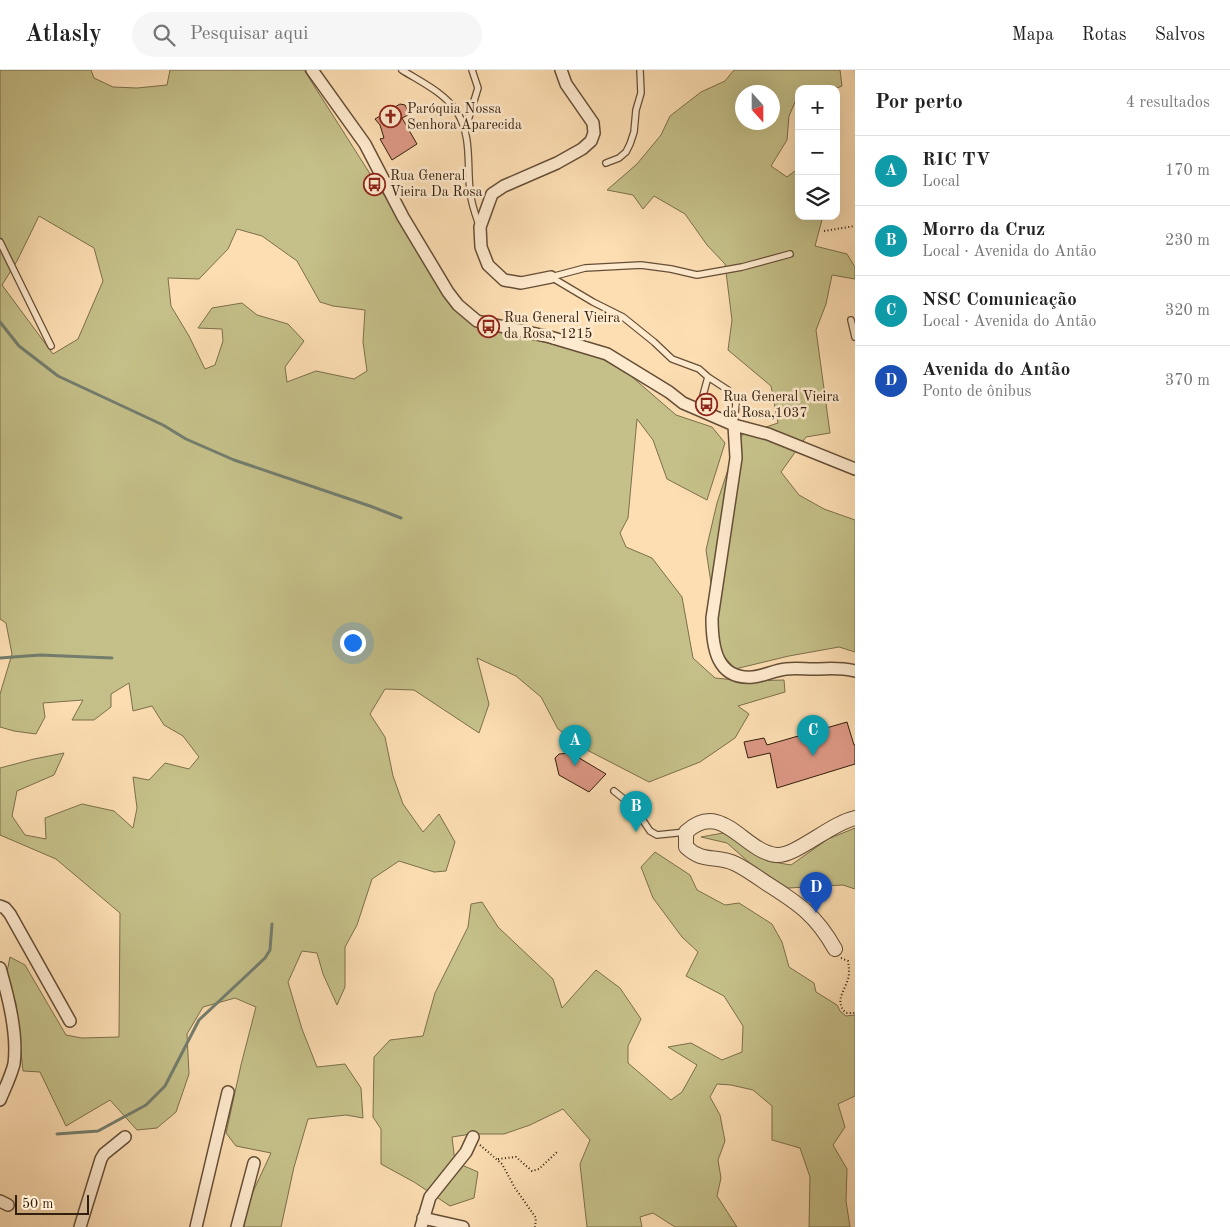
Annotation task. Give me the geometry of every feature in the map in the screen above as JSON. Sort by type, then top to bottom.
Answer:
[{"type":"street","points":[[312,70],[365,144],[403,217],[448,292],[458,305],[477,321],[550,337],[607,354],[669,392],[683,403],[734,425],[768,434],[855,469]]},
{"type":"street","points":[[551,277],[521,283],[504,280],[488,265],[482,247],[480,227],[492,194],[504,186],[557,163],[582,149],[591,141],[594,133],[593,123],[571,92],[561,70]]},
{"type":"street","points":[[734,425],[736,458],[712,618],[712,634],[718,660],[724,670],[735,676],[752,677],[787,669],[832,667],[855,672]]},
{"type":"street","points":[[835,949],[821,925],[804,908],[736,864],[721,859],[704,858],[694,854],[686,847],[686,832],[694,824],[702,821],[713,822],[729,827],[765,851],[778,855],[792,852],[822,833],[855,818]]},
{"type":"street","points":[[0,906],[5,908],[10,914],[70,1021]]},
{"type":"street","points":[[0,968],[8,1000],[14,1050],[11,1073],[0,1100]]},
{"type":"street","points":[[196,1227],[228,1092]]},
{"type":"street","points":[[80,1227],[101,1159],[104,1154],[125,1137]]},
{"type":"street","points":[[463,1227],[422,1222],[430,1197],[466,1152],[473,1137]]},
{"type":"street","points":[[237,1227],[254,1162]]},
{"type":"lane","points":[[402,70],[437,92],[457,111],[465,130],[470,194],[480,227]]},
{"type":"lane","points":[[465,130],[478,88],[472,70]]},
{"type":"lane","points":[[606,163],[619,158],[626,152],[630,144],[641,93],[640,70]]},
{"type":"lane","points":[[0,242],[51,346]]},
{"type":"lane","points":[[551,277],[585,268],[641,265],[697,275],[742,267],[790,254]]},
{"type":"lane","points":[[551,277],[623,317],[648,336],[672,359],[699,369],[728,390],[736,404],[734,425]]},
{"type":"lane","points":[[851,320],[855,337]]},
{"type":"lane","points":[[699,410],[708,377]]},
{"type":"lane","points":[[614,791],[634,807],[650,831],[657,835],[686,832]]},
{"type":"path","points":[[824,231],[855,226]]},
{"type":"path","points":[[835,949],[836,956],[848,960],[850,969],[841,993],[842,1009],[846,1013],[855,1013]]},
{"type":"path","points":[[473,1137],[498,1159],[536,1218],[535,1227]]},
{"type":"path","points":[[498,1159],[516,1157],[532,1171],[535,1171],[557,1152]]},
{"type":"shaded area","points":[[0,70],[91,70],[94,78],[113,87],[137,88],[167,85],[170,70],[304,70],[381,191],[476,326],[526,337],[599,357],[631,376],[676,415],[712,427],[725,443],[707,500],[667,479],[653,440],[637,419],[628,518],[620,533],[626,547],[652,558],[682,597],[693,658],[715,678],[747,681],[784,680],[785,692],[738,706],[749,714],[735,738],[700,762],[649,782],[587,750],[558,729],[541,697],[516,676],[477,658],[489,704],[479,733],[414,690],[385,689],[370,714],[385,737],[393,776],[403,804],[423,832],[439,814],[455,842],[446,871],[434,872],[399,861],[372,879],[357,925],[345,947],[345,987],[337,1005],[323,974],[317,953],[302,951],[288,982],[302,1029],[317,1067],[345,1064],[361,1088],[363,1118],[346,1115],[308,1119],[294,1167],[281,1227],[244,1227],[244,1211],[271,1153],[236,1146],[226,1133],[256,1007],[235,998],[203,1007],[187,1034],[189,1074],[176,1112],[157,1128],[137,1130],[110,1100],[66,1126],[40,1072],[23,1071],[16,1004],[7,972],[10,957],[25,965],[66,1035],[82,1038],[119,1037],[120,913],[56,859],[0,835],[0,768],[64,753],[54,775],[17,791],[12,816],[25,835],[46,839],[45,818],[82,804],[114,811],[133,828],[137,808],[133,777],[149,780],[165,763],[189,769],[199,757],[183,736],[164,725],[152,706],[133,711],[129,683],[111,694],[111,707],[94,720],[72,720],[83,700],[43,703],[45,717],[36,734],[0,727],[0,694],[12,654],[6,623],[0,619]],"holes":[[[39,216],[94,248],[103,281],[78,339],[53,354],[2,285],[17,261]],[[237,229],[262,236],[297,261],[320,302],[333,306],[365,310],[363,342],[367,371],[354,379],[316,371],[287,382],[285,367],[304,341],[288,324],[257,315],[242,303],[212,308],[198,328],[222,329],[223,341],[215,365],[205,369],[189,336],[171,306],[168,278],[199,279],[228,249]]]},
{"type":"shaded area","points":[[734,70],[840,70],[842,86],[840,87],[840,85],[795,85],[795,102],[789,116],[787,140],[771,166],[787,177],[795,171],[795,220],[822,220],[815,246],[847,254],[855,267],[855,279],[832,275],[826,304],[816,330],[830,433],[806,437],[781,472],[799,495],[824,509],[855,520],[855,652],[839,647],[789,656],[735,669],[717,648],[716,616],[706,550],[717,503],[739,436],[778,423],[771,386],[728,350],[732,320],[725,264],[707,245],[685,214],[654,196],[643,209],[633,195],[607,190],[637,164],[661,135],[670,116],[701,92],[725,81]]},
{"type":"shaded area","points":[[855,828],[855,889],[843,885],[788,888],[751,864],[727,843],[701,837],[723,833],[741,839],[767,861],[791,865],[828,839]]},
{"type":"shaded area","points":[[655,852],[690,875],[697,890],[725,905],[739,903],[772,924],[782,942],[789,967],[814,983],[816,992],[837,1005],[846,1016],[855,1015],[855,1096],[838,1104],[845,1127],[833,1145],[847,1169],[846,1201],[850,1227],[809,1227],[810,1177],[800,1148],[772,1140],[772,1106],[753,1090],[731,1085],[717,1084],[710,1097],[720,1115],[725,1141],[718,1160],[721,1178],[717,1196],[737,1227],[675,1227],[653,1213],[640,1217],[642,1227],[587,1227],[580,1164],[590,1140],[563,1109],[530,1125],[504,1134],[471,1134],[452,1137],[455,1162],[478,1172],[474,1198],[450,1206],[414,1182],[381,1164],[381,1129],[373,1117],[374,1057],[390,1040],[423,1036],[435,993],[468,927],[471,904],[482,902],[498,927],[553,979],[562,1008],[596,970],[620,988],[641,1019],[628,1046],[628,1063],[671,1100],[682,1092],[697,1065],[668,1047],[691,1043],[722,1060],[742,1052],[743,1026],[724,996],[686,976],[698,952],[682,937],[653,898],[641,867]]},
{"type":"building","points":[[400,104],[405,105],[408,111],[406,113],[408,115],[402,118],[417,144],[392,160],[380,139],[384,138],[380,125],[375,119]]},
{"type":"building","points":[[847,722],[855,745],[855,764],[777,788],[770,753],[748,758],[744,742],[764,738],[767,745]]},
{"type":"building","points":[[571,753],[606,774],[589,792],[559,775],[555,758],[559,754]]},
{"type":"waterway","points":[[0,322],[19,346],[58,376],[163,425],[186,439],[234,460],[401,518]]},
{"type":"waterway","points":[[0,658],[40,655],[112,658]]},
{"type":"waterway","points":[[57,1134],[98,1131],[146,1105],[165,1086],[199,1020],[265,958],[270,950],[272,924]]},
{"type":"place","name":"Paróquia Nossa Senhora Aparecida","points":[[391,117]]},
{"type":"place","name":"Rua General Vieira Da Rosa","points":[[374,184]]},
{"type":"place","name":"Rua General Vieira da Rosa, 1215","points":[[488,326]]},
{"type":"place","name":"Rua General Vieira da Rosa,1037","points":[[707,405]]},
{"type":"place","name":"NSC Comunicação","points":[[813,756]]},
{"type":"place","name":"RIC TV","points":[[575,766]]},
{"type":"place","name":"Morro da Cruz","points":[[636,832]]},
{"type":"place","name":"Avenida do Antão","points":[[816,913]]}]
